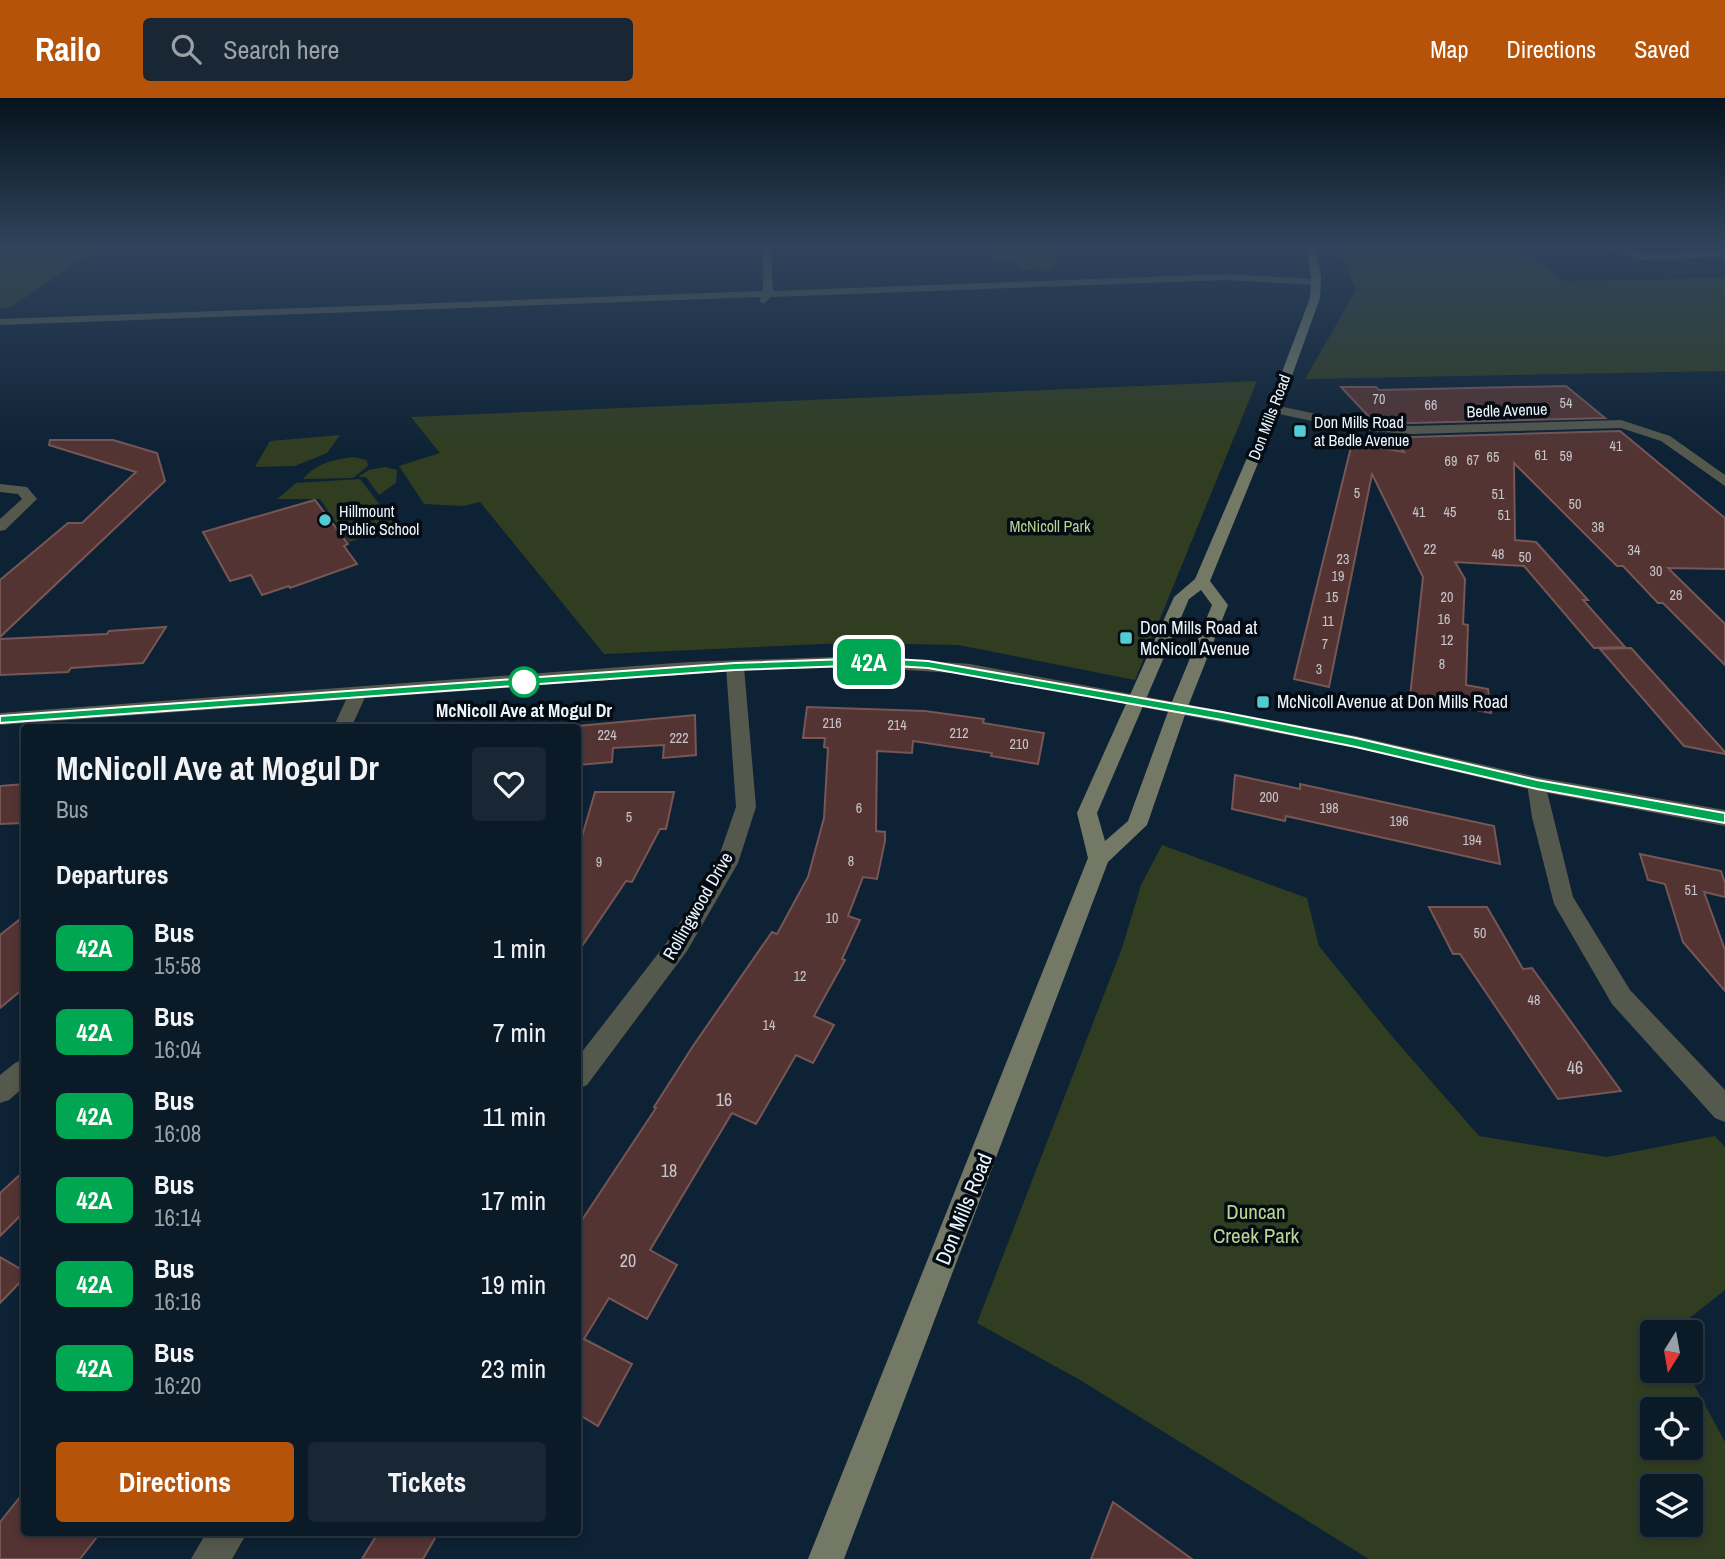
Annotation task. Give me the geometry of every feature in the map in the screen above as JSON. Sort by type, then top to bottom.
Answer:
[{"type":"main road","name":"Don Mills Road","points":[[1099,858],[1087,813],[1182,597],[1202,581],[1274,409],[1308,316]]},
{"type":"main road","name":"Don Mills Road","points":[[826,1559],[1099,858],[1137,825],[1178,709],[1220,605],[1202,581]]},
{"type":"street","points":[[0,322],[178,316]]},
{"type":"street","points":[[0,328],[292,316]]},
{"type":"street","name":"Bedle Avenue","points":[[1274,409],[1354,426],[1412,430],[1621,424],[1647,429],[1671,440],[1725,482]]},
{"type":"street","points":[[0,488],[22,490],[30,499],[0,527]]},
{"type":"street","points":[[0,719],[735,667],[877,662],[928,664],[1356,742],[1537,784],[1725,818]]},
{"type":"street","name":"Rollingwood Drive","points":[[581,1073],[679,944],[727,863],[746,807],[735,667]]},
{"type":"street","points":[[344,724],[358,693]]},
{"type":"street","points":[[1537,784],[1542,817],[1562,898],[1621,997],[1725,1109]]},
{"type":"street","points":[[0,1091],[21,1074]]},
{"type":"street","points":[[209,1559],[227,1536]]},
{"type":"green space","points":[[1341,316],[1725,316],[1725,371],[1305,379]]},
{"type":"green space","name":"McNicoll Park","points":[[1257,381],[1135,680],[958,645],[845,643],[604,654],[480,502],[464,506],[424,504],[399,466],[440,453],[411,417]]},
{"type":"green space","points":[[340,435],[327,453],[295,466],[255,467],[270,441]]},
{"type":"green space","points":[[353,457],[367,460],[368,466],[353,478],[303,479],[319,466]]},
{"type":"green space","points":[[385,467],[397,470],[396,483],[379,495],[366,477],[358,477],[369,470]]},
{"type":"green space","points":[[360,479],[397,527],[349,542],[320,499],[277,499],[296,483]]},
{"type":"green space","name":"Duncan Creek Park","points":[[1162,845],[1307,898],[1319,946],[1390,1034],[1479,1136],[1607,1157],[1715,1136],[1725,1147],[1725,1290],[1687,1320],[1640,1320],[1640,1383],[1693,1383],[1701,1397],[1640,1397],[1640,1460],[1703,1460],[1703,1401],[1725,1442],[1725,1559],[1369,1559],[1080,1380],[977,1323],[1122,948],[1141,885]]},
{"type":"building","points":[[1566,386],[1605,418],[1412,423],[1373,421],[1341,387],[1376,387],[1379,390]]},
{"type":"building","points":[[1620,431],[1725,518],[1725,569],[1668,568],[1725,624],[1725,665],[1663,603],[1658,603],[1623,566],[1617,566],[1514,463],[1515,540],[1536,542],[1588,600],[1583,600],[1625,647],[1594,648],[1524,566],[1455,562],[1465,579],[1463,624],[1468,625],[1466,685],[1488,689],[1491,713],[1410,697],[1423,577],[1372,474],[1329,687],[1294,679],[1352,443],[1404,452],[1387,435],[1412,437]]},
{"type":"building","points":[[50,440],[113,440],[157,453],[165,481],[0,637],[0,580],[68,523],[82,523],[136,472],[49,445]]},
{"type":"building","points":[[315,500],[348,544],[344,546],[357,564],[262,595],[251,575],[230,581],[203,532]]},
{"type":"building","points":[[166,627],[143,663],[71,668],[68,672],[0,675],[0,639],[107,634],[109,631]]},
{"type":"building","points":[[1631,648],[1725,754],[1684,746],[1600,649]]},
{"type":"building","points":[[807,707],[925,711],[984,719],[983,723],[1044,733],[1038,764],[991,756],[992,753],[913,741],[912,753],[877,751],[876,831],[885,832],[885,841],[877,879],[863,877],[848,916],[860,920],[842,959],[845,960],[814,1016],[834,1025],[813,1063],[796,1055],[756,1124],[732,1113],[650,1250],[677,1265],[647,1319],[609,1298],[584,1339],[632,1364],[598,1426],[581,1416],[581,1221],[656,1108],[654,1107],[693,1046],[772,932],[777,934],[808,877],[824,818],[828,748],[824,747],[825,738],[803,738]]},
{"type":"building","points":[[695,715],[696,755],[663,758],[664,745],[613,748],[612,762],[581,765],[581,726]]},
{"type":"building","points":[[1235,775],[1300,789],[1300,784],[1494,826],[1500,864],[1286,816],[1285,821],[1232,809]]},
{"type":"building","points":[[21,784],[21,823],[0,824],[0,786]]},
{"type":"building","points":[[595,792],[674,792],[666,829],[660,829],[632,882],[626,881],[581,948],[581,840]]},
{"type":"building","points":[[1640,854],[1721,871],[1725,883],[1725,897],[1704,892],[1725,950],[1725,991],[1683,942],[1665,884],[1648,880]]},
{"type":"building","points":[[1429,907],[1487,907],[1523,969],[1532,968],[1621,1091],[1558,1099],[1460,954],[1453,954]]},
{"type":"building","points":[[21,918],[21,990],[0,1008],[0,935]]},
{"type":"building","points":[[21,1174],[21,1215],[0,1236],[0,1193]]},
{"type":"building","points":[[0,1257],[21,1269],[21,1281],[0,1303]]},
{"type":"building","points":[[21,1496],[21,1536],[98,1536],[80,1559],[0,1559],[0,1522]]},
{"type":"building","points":[[1113,1502],[1192,1559],[1091,1559]]},
{"type":"building","points":[[376,1536],[436,1536],[423,1559],[362,1559]]},
{"type":"bus line","name":"42A","points":[[0,719],[735,667],[877,662],[928,664],[1222,716],[1356,742],[1537,784],[1725,818]]},
{"type":"place","name":"Don Mills Road at Bedle Avenue","points":[[1300,431]]},
{"type":"place","name":"Hillmount Public School","points":[[325,520]]},
{"type":"place","name":"Don Mills Road at McNicoll Avenue","points":[[1126,638]]},
{"type":"place","name":"McNicoll Ave at Mogul Dr","points":[[524,682]]},
{"type":"place","name":"McNicoll Avenue at Don Mills Road","points":[[1263,702]]}]
